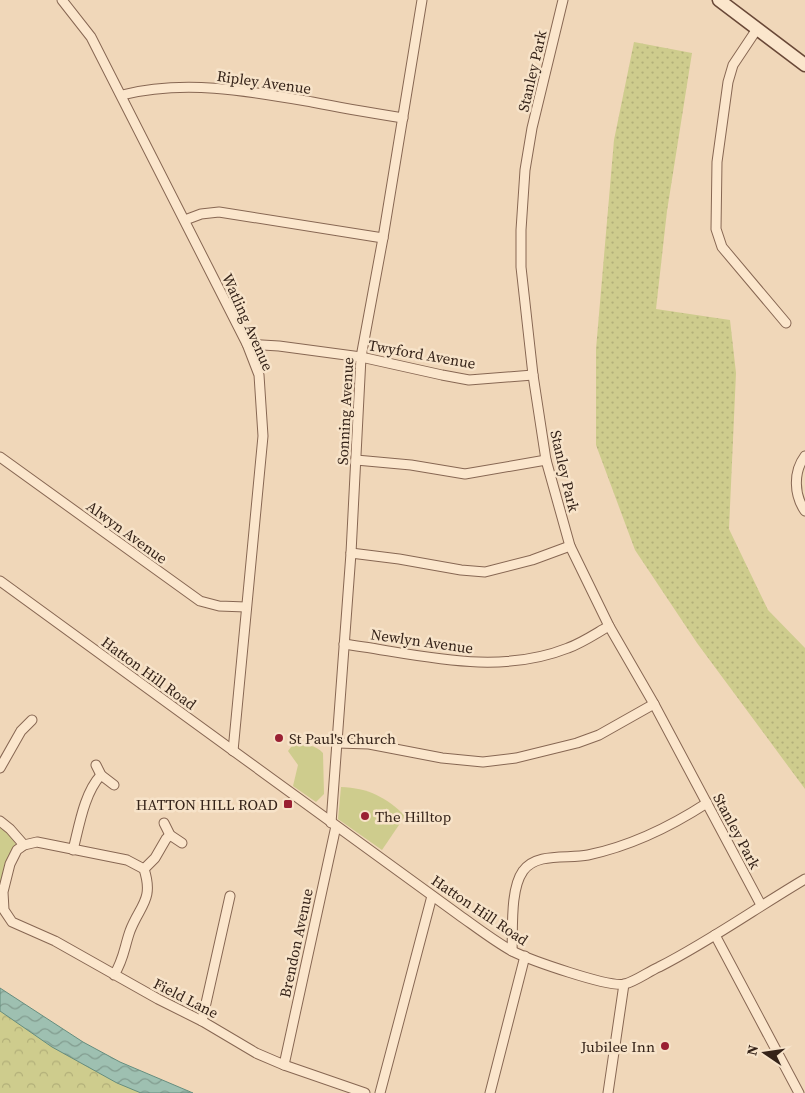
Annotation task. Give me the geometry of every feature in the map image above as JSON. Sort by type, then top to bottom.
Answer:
[{"type":"main road","points":[[719,0],[804,63]]},
{"type":"street","name":"Watling Avenue","points":[[62,0],[91,37],[122,95],[247,344],[259,375],[263,436],[233,752]]},
{"type":"street","name":"Sonning Avenue","points":[[334,824],[361,358],[383,238],[422,0]]},
{"type":"street","name":"Stanley Park","points":[[563,0],[544,78],[525,170],[520,230],[521,267],[533,375],[546,460],[570,546],[609,626],[654,704],[761,905]]},
{"type":"street","points":[[757,29],[733,64],[728,82],[717,162],[716,229],[722,247],[786,322]]},
{"type":"street","name":"Ripley Avenue","points":[[122,95],[143,90],[188,87],[244,90],[403,118]]},
{"type":"street","points":[[185,220],[202,214],[219,212],[383,238]]},
{"type":"street","name":"Twyford Avenue","points":[[247,344],[278,346],[361,358],[469,380],[533,375]]},
{"type":"street","points":[[805,456],[797,476],[796,492],[805,511]]},
{"type":"street","name":"Alwyn Avenue","points":[[0,457],[200,601],[220,606],[246,607]]},
{"type":"street","points":[[356,460],[412,465],[465,474],[546,460]]},
{"type":"street","points":[[351,553],[485,572],[532,560],[570,546]]},
{"type":"street","name":"Hatton Hill Road","points":[[0,581],[432,896],[512,950],[594,979],[624,984]]},
{"type":"street","name":"Newlyn Avenue","points":[[344,644],[391,650],[433,659],[463,662],[496,662],[537,658],[569,648],[609,626]]},
{"type":"street","points":[[338,743],[369,744],[442,758],[483,762],[500,760],[577,743],[599,735],[654,704]]},
{"type":"street","points":[[0,768],[21,731],[32,720]]},
{"type":"street","points":[[96,765],[101,776],[114,785]]},
{"type":"street","points":[[73,850],[81,818],[94,782],[101,776]]},
{"type":"street","points":[[512,950],[515,891],[523,871],[529,865],[554,857],[586,855],[618,847],[671,825],[707,803]]},
{"type":"street","points":[[0,821],[24,845],[37,842],[127,860],[144,869],[148,883],[147,898],[130,931],[122,962],[114,975]]},
{"type":"street","points":[[164,823],[170,835],[182,843]]},
{"type":"street","name":"Brendon Avenue","points":[[284,1065],[334,824]]},
{"type":"street","points":[[144,869],[155,858],[170,835]]},
{"type":"street","name":"Field Lane","points":[[24,845],[17,850],[10,864],[3,892],[4,910],[12,922],[55,941],[158,999],[202,1021],[256,1053],[284,1065],[366,1093]]},
{"type":"street","points":[[608,1093],[624,984],[671,961],[805,879]]},
{"type":"street","points":[[202,1021],[230,896]]},
{"type":"street","points":[[380,1093],[432,896]]},
{"type":"street","points":[[715,935],[799,1093]]},
{"type":"street","points":[[490,1093],[525,956]]},
{"type":"green space","points":[[634,42],[692,53],[667,211],[656,309],[730,320],[736,373],[729,529],[768,610],[805,648],[805,789],[697,643],[635,550],[596,445],[596,349],[614,140]]},
{"type":"green space","points":[[294,743],[306,744],[323,753],[324,794],[316,802],[293,786],[298,765],[288,751]]},
{"type":"green space","points":[[341,787],[360,789],[376,795],[391,804],[405,816],[382,850],[338,819]]},
{"type":"green space","points":[[0,828],[10,835],[16,844],[8,856],[0,890]]},
{"type":"green space","points":[[0,999],[168,1093],[0,1093]]},
{"type":"water","points":[[0,988],[83,1042],[120,1062],[193,1093],[141,1093],[117,1083],[52,1047],[0,1011]]},
{"type":"place","name":"St Paul's Church","points":[[279,738]]},
{"type":"place","name":"HATTON HILL ROAD","points":[[288,804]]},
{"type":"place","name":"The Hilltop","points":[[365,816]]},
{"type":"place","name":"Jubilee Inn","points":[[665,1046]]}]
